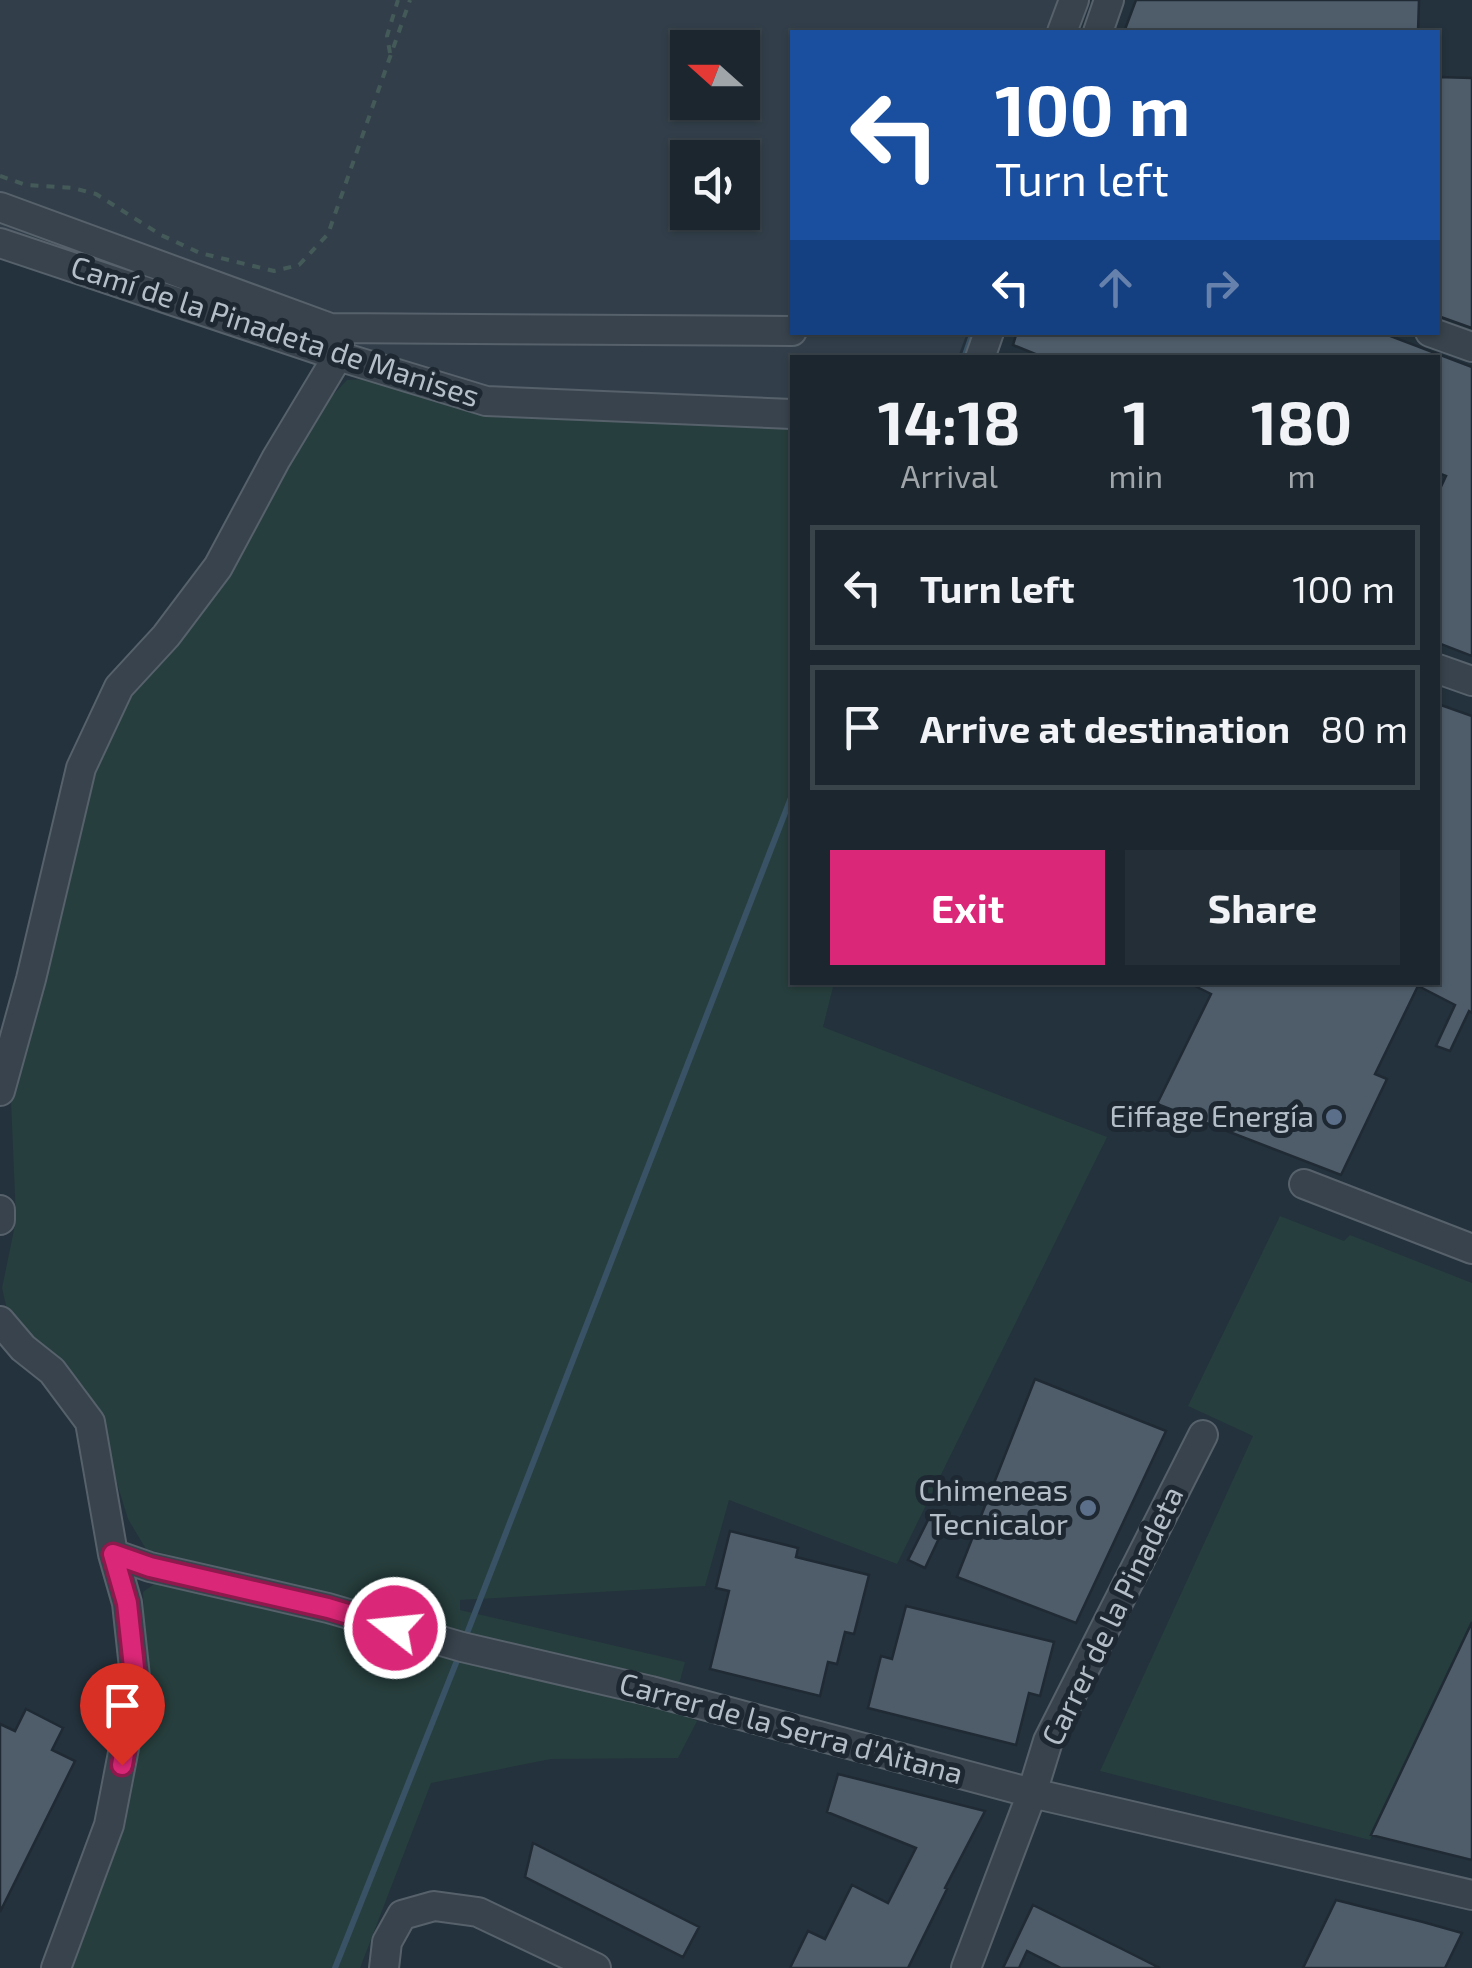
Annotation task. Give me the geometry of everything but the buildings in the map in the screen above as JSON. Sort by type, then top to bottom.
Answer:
[{"type":"street","points":[[1063,30],[1074,0]]},
{"type":"street","points":[[1099,30],[1109,0]]},
{"type":"street","points":[[0,206],[330,328],[790,331]]},
{"type":"street","name":"Camí de la Pinadeta de Manises","points":[[0,243],[486,401],[790,414]]},
{"type":"street","points":[[1438,335],[1472,347]]},
{"type":"street","points":[[0,1091],[81,768],[118,687],[166,636],[218,567],[276,458],[338,356]]},
{"type":"street","points":[[1440,670],[1472,681]]},
{"type":"street","points":[[1304,1184],[1472,1250]]},
{"type":"street","points":[[0,1210],[0,1220]]},
{"type":"street","points":[[0,1320],[23,1348],[52,1371],[90,1422],[113,1554],[127,1603],[136,1686],[109,1825],[56,1968]]},
{"type":"street","name":"Carrer de la Pinadeta","points":[[966,1968],[1048,1741],[1202,1435]]},
{"type":"street","name":"Carrer de la Serra d'Aitana","points":[[113,1554],[150,1567],[328,1608],[462,1647],[651,1691],[1032,1792],[1472,1894]]},
{"type":"street","points":[[384,1968],[387,1942],[402,1914],[434,1906],[478,1912],[596,1968]]},
{"type":"path","points":[[390,56],[387,36],[398,0]]},
{"type":"path","points":[[0,176],[26,185],[73,188],[96,194],[161,235],[200,253],[274,271],[299,264],[328,234],[410,0]]},
{"type":"shaded area","points":[[0,0],[1086,0],[1075,30],[790,30],[790,335],[966,335],[959,355],[790,355],[790,403],[488,390],[0,234]]},
{"type":"green space","points":[[370,379],[469,411],[790,422],[790,985],[834,985],[823,1027],[1107,1137],[897,1564],[729,1500],[705,1586],[460,1600],[460,1610],[685,1662],[678,1688],[146,1549],[128,1519],[85,1388],[7,1310],[2,1288],[16,1220],[11,1101],[99,750],[129,689],[270,494],[331,397],[347,380]]},
{"type":"green space","points":[[1280,1216],[1344,1241],[1350,1235],[1472,1283],[1472,1622],[1370,1840],[1100,1771],[1253,1436],[1188,1406]]},
{"type":"green space","points":[[157,1582],[650,1700],[697,1721],[678,1758],[551,1759],[431,1783],[360,1968],[65,1968],[147,1686],[143,1592]]},
{"type":"waterway","points":[[965,355],[972,335]]},
{"type":"waterway","points":[[464,1641],[790,800]]},
{"type":"waterway","points":[[335,1968],[460,1653]]},
{"type":"place","name":"Eiffage Energía","points":[[1334,1117]]},
{"type":"place","name":"Chimeneas Tecnicalor","points":[[1088,1508]]},
{"type":"route","points":[[122,1765],[136,1686],[127,1603],[113,1554],[150,1567],[328,1608],[395,1628]]}]
